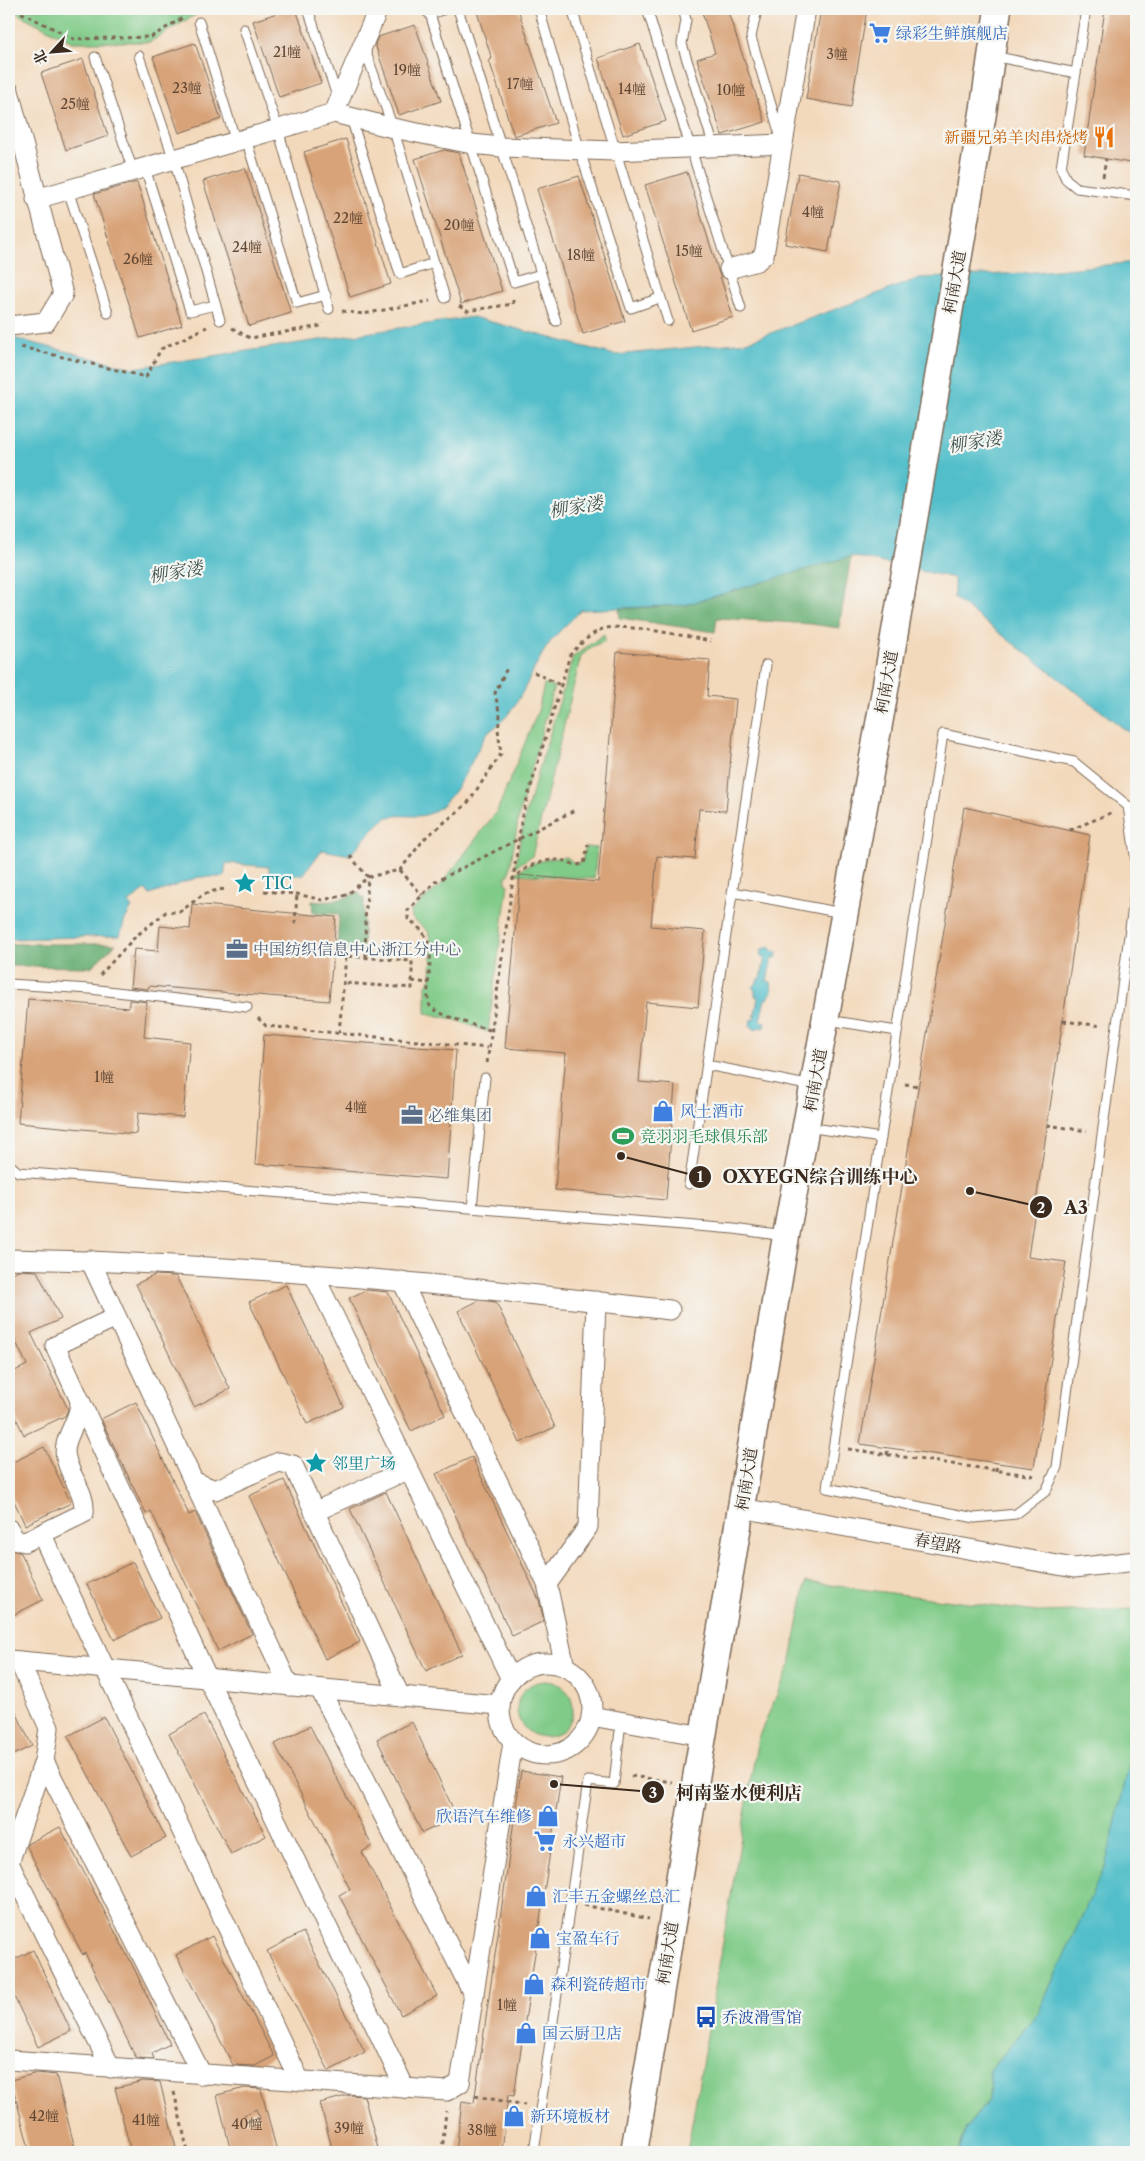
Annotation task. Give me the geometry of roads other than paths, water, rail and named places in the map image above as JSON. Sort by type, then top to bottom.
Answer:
[{"type":"main road","name":"柯南大道","points":[[634,2152],[786,1236],[883,702],[983,113],[998,9]]},
{"type":"street","points":[[341,110],[363,45],[378,9]]},
{"type":"street","points":[[729,268],[757,261],[764,255],[806,9]]},
{"type":"street","points":[[9,91],[36,199],[63,294],[46,322],[9,326]]},
{"type":"street","points":[[36,199],[241,141],[341,110],[393,128],[472,144],[501,147],[614,151],[783,144]]},
{"type":"street","points":[[9,1259],[90,1260],[402,1281],[670,1310]]},
{"type":"street","points":[[90,1260],[289,1686]]},
{"type":"street","points":[[314,1275],[407,1470],[511,1678]]},
{"type":"street","points":[[402,1281],[547,1584],[565,1667]]},
{"type":"street","points":[[547,1584],[588,1527],[596,1301]]},
{"type":"street","points":[[116,1317],[55,1346],[208,1678],[405,2088]]},
{"type":"street","points":[[9,1529],[16,1540],[25,1542],[84,1513],[85,1502],[65,1457],[66,1444],[80,1412],[80,1402]]},
{"type":"street","points":[[193,1480],[214,1490],[279,1462],[293,1465],[400,1696]]},
{"type":"street","points":[[314,1512],[407,1470]]},
{"type":"street","name":"春望路","points":[[741,1508],[1074,1568],[1136,1561]]},
{"type":"street","points":[[42,1535],[103,1669],[300,2081]]},
{"type":"street","points":[[14,1661],[500,1706]]},
{"type":"street","points":[[14,1661],[50,1728],[44,1761],[9,1863],[111,2068]]},
{"type":"street","points":[[551,1663],[565,1667],[578,1676],[587,1687],[591,1701],[592,1716],[587,1730],[579,1742],[567,1750],[553,1755],[539,1755],[525,1750],[513,1742],[500,1719],[503,1691],[511,1678],[522,1669],[536,1664],[551,1663]]},
{"type":"street","points":[[320,1689],[474,1996]]},
{"type":"street","points":[[592,1716],[703,1736]]},
{"type":"street","points":[[9,2060],[170,2073],[405,2088],[454,2087],[474,1996],[513,1742]]},
{"type":"street","points":[[44,1761],[202,2075]]},
{"type":"lane","points":[[308,9],[341,110],[400,274],[434,263]]},
{"type":"lane","points":[[445,9],[426,11],[472,144],[514,282],[541,274]]},
{"type":"lane","points":[[458,9],[556,321]]},
{"type":"lane","points":[[539,9],[580,151],[631,308],[660,298]]},
{"type":"lane","points":[[572,9],[614,151],[668,321]]},
{"type":"lane","points":[[648,9],[689,148],[741,308]]},
{"type":"lane","points":[[682,9],[686,20],[682,44],[714,147]]},
{"type":"lane","points":[[754,9],[756,14],[751,36],[783,144]]},
{"type":"lane","points":[[1086,9],[1061,168],[1066,179],[1077,188],[1136,196]]},
{"type":"lane","points":[[199,22],[298,303],[326,295]]},
{"type":"lane","points":[[244,29],[278,129],[329,309]]},
{"type":"lane","points":[[363,45],[393,128],[445,298]]},
{"type":"lane","points":[[991,55],[1076,73]]},
{"type":"lane","points":[[139,56],[174,160],[220,320]]},
{"type":"lane","points":[[95,57],[139,170],[190,311],[215,305]]},
{"type":"lane","points":[[68,190],[108,314]]},
{"type":"lane","points":[[689,1184],[766,665]]},
{"type":"lane","points":[[1136,862],[1128,806],[1074,762],[943,734],[827,1488],[975,1518],[1016,1514],[1046,1491],[1057,1466],[1136,884]]},
{"type":"lane","points":[[733,892],[845,914]]},
{"type":"lane","points":[[9,984],[90,989],[247,1007]]},
{"type":"lane","points":[[826,1020],[897,1031]]},
{"type":"lane","points":[[707,1065],[814,1086]]},
{"type":"lane","points":[[472,1208],[485,1078]]},
{"type":"lane","points":[[807,1127],[881,1138]]},
{"type":"lane","points":[[9,1164],[18,1172],[734,1229],[786,1236]]},
{"type":"lane","points":[[534,2152],[588,1781],[614,1784],[621,1721]]},
{"type":"water","name":"柳家溇","points":[[1136,262],[1136,738],[954,598],[954,578],[851,556],[685,605],[581,610],[550,643],[539,659],[515,705],[498,725],[487,733],[457,787],[442,806],[422,816],[400,816],[384,819],[350,855],[322,850],[303,875],[269,875],[269,867],[226,863],[224,877],[199,877],[150,895],[146,890],[129,902],[132,907],[120,936],[9,939],[9,337],[133,368],[473,317],[615,355],[746,342],[920,278],[1025,273]]},
{"type":"water","points":[[770,947],[773,952],[777,952],[776,958],[772,958],[767,981],[771,982],[772,991],[768,999],[765,999],[760,1021],[765,1022],[764,1028],[759,1027],[756,1030],[750,1026],[751,1019],[754,1020],[758,997],[755,996],[753,987],[758,979],[761,979],[765,957],[761,956],[762,949]]},
{"type":"water","points":[[1136,1735],[1136,2152],[959,2152],[966,2128],[989,2100],[990,2070],[1038,2013],[1106,1863]]},
{"type":"place","name":"绿彩生鲜旗舰店","points":[[880,33]]},
{"type":"place","name":"新疆兄弟羊肉串烧烤","points":[[1104,137]]},
{"type":"place","name":"TIC","points":[[245,883]]},
{"type":"place","name":"中国纺织信息中心浙江分中心","points":[[237,949]]},
{"type":"place","name":"风土酒市","points":[[663,1111]]},
{"type":"place","name":"必维集团","points":[[412,1115]]},
{"type":"place","name":"竞羽羽毛球俱乐部","points":[[623,1136]]},
{"type":"place","name":"OXYEGN综合训练中心","points":[[621,1156]]},
{"type":"place","name":"A3","points":[[970,1191]]},
{"type":"place","name":"邻里广场","points":[[316,1463]]},
{"type":"place","name":"柯南鉴水便利店","points":[[554,1784]]},
{"type":"place","name":"欣语汽车维修","points":[[548,1816]]},
{"type":"place","name":"永兴超市","points":[[545,1841]]},
{"type":"place","name":"汇丰五金螺丝总汇","points":[[536,1896]]},
{"type":"place","name":"宝盈车行","points":[[540,1938]]},
{"type":"place","name":"森利瓷砖超市","points":[[534,1984]]},
{"type":"place","name":"乔波滑雪馆","points":[[706,2017]]},
{"type":"place","name":"国云厨卫店","points":[[526,2033]]},
{"type":"place","name":"新环境板材","points":[[514,2116]]}]
